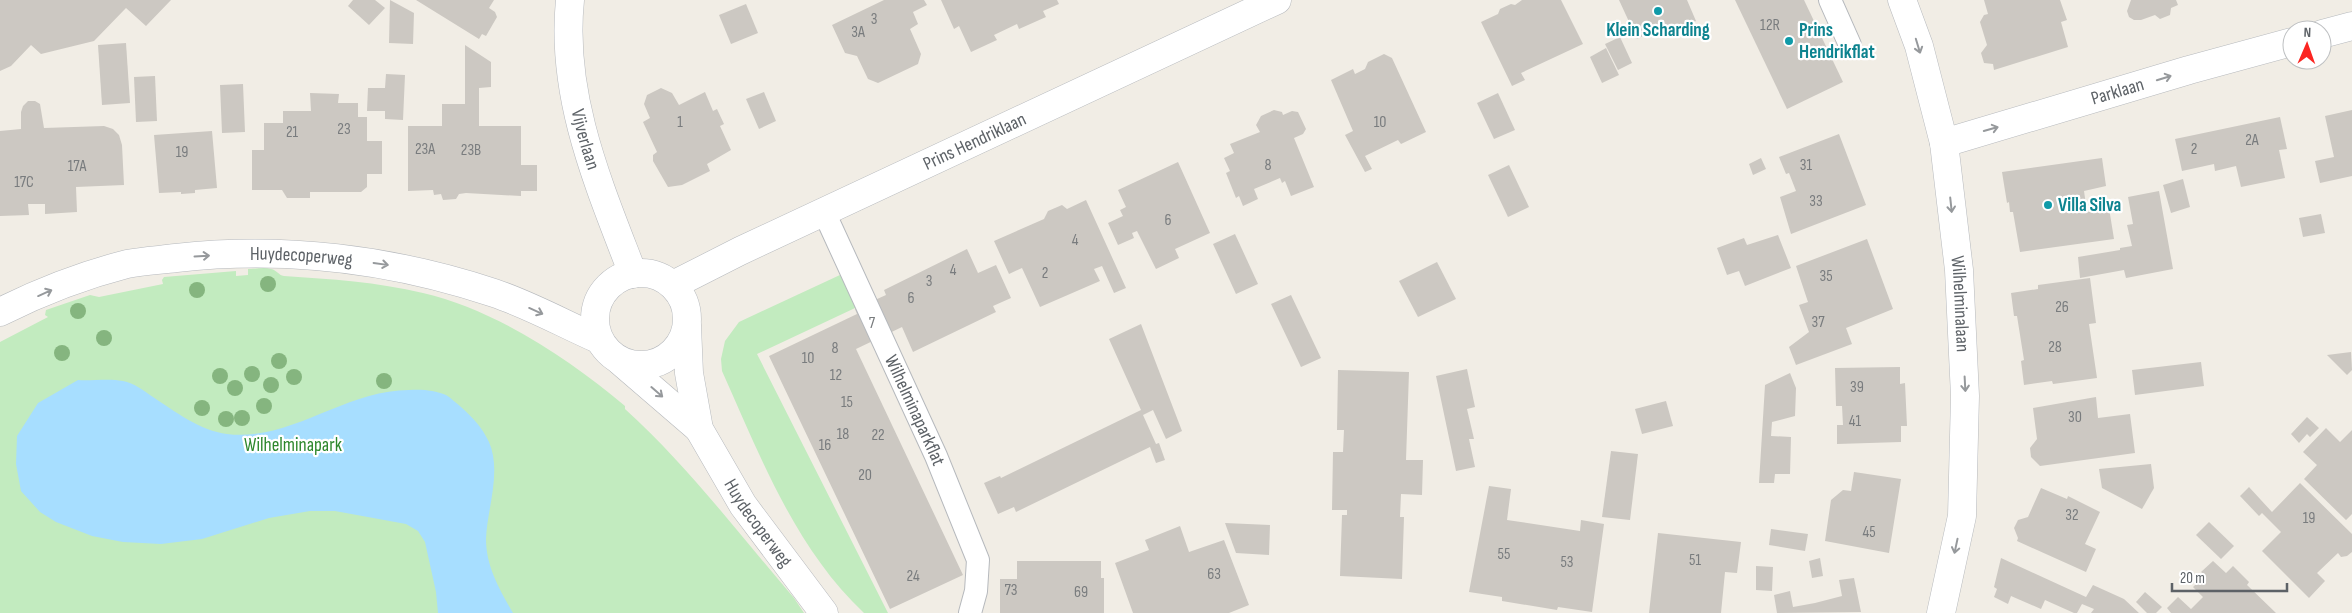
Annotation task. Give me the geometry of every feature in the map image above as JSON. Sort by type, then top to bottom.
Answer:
[{"type":"street","name":"Vijverlaan","points":[[570,0],[570,61],[576,112],[594,171],[633,274]]},
{"type":"street","name":"Prins Hendriklaan","points":[[673,285],[824,212],[1277,0]]},
{"type":"street","name":"Wilhelminalaan","points":[[1902,0],[1919,46],[1944,143],[1959,270],[1965,396],[1962,516],[1941,613]]},
{"type":"street","points":[[2332,31],[2352,26]]},
{"type":"street","name":"Parklaan","points":[[1944,143],[2189,70],[2282,45]]},
{"type":"street","name":"Huydecoperweg","points":[[0,312],[74,280],[129,264],[192,256],[285,254],[386,264],[496,293],[598,339]]},
{"type":"street","points":[[633,274],[654,275],[673,285],[683,300],[687,326],[679,347],[662,361],[642,366],[620,361],[607,351],[598,339],[594,323],[602,294],[612,283],[622,276],[633,274]]},
{"type":"street","name":"Huydecoperweg","points":[[687,326],[689,373],[699,428],[743,505],[824,613]]},
{"type":"street","name":"Huydecoperweg","points":[[620,361],[699,428]]},
{"type":"lane","points":[[1830,0],[1850,45]]},
{"type":"lane","name":"Wilhelminaparkflat","points":[[824,212],[936,456],[978,560],[976,591],[970,613]]},
{"type":"green space","name":"Wilhelminapark","points":[[268,268],[284,276],[371,284],[423,293],[477,311],[530,338],[556,354],[625,406],[625,409],[670,453],[712,501],[794,598],[804,613],[0,613],[0,342],[48,317],[45,315],[46,310],[90,295],[99,297],[163,284],[162,280],[164,277],[236,271],[236,276],[248,275],[248,269]]},
{"type":"green space","points":[[855,268],[870,301],[757,354],[888,613],[864,613],[818,560],[781,500],[722,371],[721,359],[725,341],[739,322]]},
{"type":"water","points":[[78,380],[118,380],[127,382],[198,425],[227,434],[250,434],[273,430],[295,424],[362,398],[385,392],[423,390],[446,395],[477,423],[489,442],[493,454],[494,478],[486,539],[488,559],[503,596],[513,613],[438,613],[436,592],[425,542],[418,531],[406,524],[335,511],[310,511],[269,518],[202,539],[161,544],[123,542],[92,536],[56,522],[40,512],[21,491],[16,464],[17,436],[38,403]]},
{"type":"building","points":[[0,0],[171,0],[146,26],[126,8],[94,41],[41,54],[31,45],[11,66],[0,71]]},
{"type":"building","points":[[353,0],[375,0],[385,8],[369,25],[348,6]]},
{"type":"building","points":[[390,0],[414,13],[413,44],[389,43]]},
{"type":"building","points":[[416,0],[494,0],[489,8],[495,12],[497,17],[486,36],[482,34],[479,39]]},
{"type":"building","points":[[884,0],[924,0],[927,5],[913,12],[918,24],[910,29],[921,54],[918,64],[878,83],[868,79],[857,56],[845,53],[832,25]]},
{"type":"building","points":[[941,0],[1057,0],[1059,4],[1043,11],[1046,17],[1019,29],[1017,24],[994,35],[997,40],[971,52],[959,26],[954,29]]},
{"type":"building","points":[[1522,0],[1561,0],[1583,44],[1521,73],[1525,80],[1512,86],[1481,22],[1498,14],[1500,9],[1511,4],[1515,5]]},
{"type":"building","name":"Klein Scharding","points":[[1619,0],[1687,0],[1696,21],[1666,36],[1662,27],[1637,39]]},
{"type":"building","name":"Prins Hendrikflat","points":[[1735,0],[1804,0],[1843,82],[1787,109]]},
{"type":"building","points":[[1984,0],[2060,0],[2067,20],[2061,22],[2068,47],[1994,70],[1993,64],[1984,63],[1981,53],[1987,45],[1980,22],[1984,15],[1988,14]]},
{"type":"building","points":[[2131,0],[2176,0],[2178,5],[2171,8],[2170,15],[2160,19],[2155,15],[2141,20],[2134,20],[2129,17],[2127,11]]},
{"type":"building","points":[[746,4],[758,33],[731,44],[719,15]]},
{"type":"building","points":[[1620,37],[1632,63],[1618,70],[1605,44]]},
{"type":"building","points":[[126,43],[130,103],[102,105],[98,45]]},
{"type":"building","points":[[465,45],[491,62],[491,87],[479,88],[479,126],[521,126],[521,165],[537,165],[537,191],[521,191],[521,196],[466,193],[459,194],[456,199],[443,200],[441,194],[434,195],[433,190],[408,191],[408,126],[442,126],[442,104],[465,104]]},
{"type":"building","points":[[1606,48],[1619,75],[1602,83],[1590,57]]},
{"type":"building","points":[[1384,54],[1392,58],[1426,132],[1401,144],[1398,140],[1365,156],[1372,169],[1365,172],[1345,135],[1353,131],[1331,80],[1353,69],[1355,74],[1365,69],[1368,62]]},
{"type":"building","points":[[386,74],[405,75],[403,120],[385,119],[385,111],[367,111],[368,88],[385,88]]},
{"type":"building","points":[[155,76],[157,121],[136,122],[134,77]]},
{"type":"building","points":[[243,84],[245,132],[222,133],[220,85]]},
{"type":"building","points":[[661,88],[672,93],[679,105],[705,92],[713,111],[717,109],[724,124],[720,126],[731,150],[707,164],[710,171],[682,185],[668,187],[653,161],[653,155],[657,152],[643,122],[650,118],[644,104],[647,95]]},
{"type":"building","points":[[764,92],[776,121],[759,129],[746,99]]},
{"type":"building","points":[[310,93],[339,94],[338,103],[358,103],[358,117],[367,117],[367,141],[382,141],[382,174],[367,174],[367,187],[361,192],[310,192],[310,198],[287,198],[282,190],[252,190],[252,150],[264,150],[264,123],[283,123],[283,111],[311,111]]},
{"type":"building","points":[[1498,93],[1515,130],[1494,139],[1477,103]]},
{"type":"building","points":[[28,101],[35,101],[40,104],[44,128],[104,126],[113,129],[119,135],[122,145],[124,185],[76,187],[77,212],[45,214],[45,204],[28,204],[29,215],[0,216],[0,131],[21,129],[21,112],[23,106]]},
{"type":"building","points":[[1274,110],[1282,112],[1283,115],[1292,111],[1298,112],[1306,129],[1303,134],[1294,138],[1314,187],[1291,196],[1285,181],[1282,183],[1280,178],[1254,189],[1258,199],[1243,206],[1239,196],[1236,198],[1226,173],[1230,171],[1224,158],[1234,153],[1230,144],[1260,132],[1256,125],[1261,116]]},
{"type":"building","points":[[2352,110],[2352,176],[2320,183],[2315,161],[2334,157],[2325,116]]},
{"type":"building","points":[[2280,117],[2287,149],[2279,150],[2285,178],[2241,187],[2236,166],[2215,171],[2214,164],[2182,171],[2175,139]]},
{"type":"building","points":[[212,131],[217,188],[195,190],[195,193],[159,193],[154,135]]},
{"type":"building","points":[[1839,134],[1866,205],[1791,234],[1780,197],[1796,191],[1789,173],[1786,174],[1779,157]]},
{"type":"building","points":[[1761,158],[1766,169],[1753,175],[1749,164]]},
{"type":"building","name":"Villa Silva","points":[[2102,158],[2106,186],[2084,191],[2087,212],[2109,208],[2114,239],[2020,252],[2013,212],[2010,212],[2009,202],[2007,203],[2002,172]]},
{"type":"building","points":[[1178,162],[1210,233],[1175,249],[1179,258],[1156,269],[1137,231],[1132,233],[1134,238],[1118,245],[1108,223],[1123,216],[1120,210],[1126,207],[1118,190]]},
{"type":"building","points":[[1509,165],[1529,207],[1508,217],[1488,175]]},
{"type":"building","points":[[2183,179],[2190,207],[2171,213],[2163,185]]},
{"type":"building","points":[[2159,191],[2173,269],[2126,278],[2124,270],[2080,278],[2078,257],[2120,250],[2120,248],[2132,246],[2127,225],[2133,224],[2128,197]]},
{"type":"building","points":[[1086,200],[1126,288],[1114,293],[1102,266],[1094,269],[1100,281],[1040,307],[1022,268],[1009,274],[994,241],[1044,219],[1048,211],[1062,205],[1067,209]]},
{"type":"building","points":[[2321,214],[2325,233],[2303,237],[2299,218]]},
{"type":"building","points":[[1235,234],[1258,284],[1236,294],[1213,244]]},
{"type":"building","points":[[1778,235],[1791,268],[1745,286],[1739,271],[1727,275],[1717,248],[1744,238],[1747,245]]},
{"type":"building","points":[[1867,239],[1893,309],[1846,328],[1852,344],[1796,365],[1789,347],[1809,332],[1799,305],[1808,302],[1796,266]]},
{"type":"building","points":[[967,249],[978,273],[996,265],[1011,298],[993,306],[996,312],[913,352],[902,327],[856,349],[963,575],[890,609],[769,356],[857,314],[855,309],[886,295],[884,290]]},
{"type":"building","points":[[1437,262],[1456,299],[1418,317],[1399,281]]},
{"type":"building","points":[[2090,278],[2096,323],[2089,324],[2097,378],[2053,384],[2052,381],[2024,385],[2021,361],[2024,360],[2017,316],[2014,316],[2011,293],[2038,289],[2038,285]]},
{"type":"building","points":[[1291,295],[1321,358],[1301,367],[1271,304]]},
{"type":"building","points":[[1141,324],[1182,431],[1166,439],[1153,410],[1143,415],[1156,444],[1159,443],[1165,460],[1156,463],[1150,447],[1016,512],[1014,507],[998,514],[984,483],[1000,476],[1001,478],[1141,410],[1109,339]]},
{"type":"building","points":[[2351,352],[2352,370],[2347,375],[2327,355]]},
{"type":"building","points":[[2201,362],[2204,386],[2135,395],[2132,370]]},
{"type":"building","points":[[1900,367],[1900,384],[1905,383],[1907,426],[1901,426],[1901,442],[1837,444],[1837,425],[1843,425],[1842,406],[1836,406],[1835,368]]},
{"type":"building","points":[[1467,369],[1475,407],[1467,409],[1474,439],[1469,439],[1475,467],[1456,471],[1436,376]]},
{"type":"building","points":[[1338,370],[1409,372],[1406,460],[1423,460],[1422,495],[1401,494],[1400,517],[1404,517],[1402,579],[1340,576],[1342,515],[1347,515],[1347,510],[1332,510],[1333,452],[1343,452],[1344,430],[1337,430]]},
{"type":"building","points":[[1790,373],[1796,388],[1795,416],[1772,422],[1771,436],[1791,437],[1790,474],[1775,474],[1774,483],[1759,483],[1765,385]]},
{"type":"building","points":[[2096,397],[2098,418],[2130,414],[2135,453],[2040,466],[2031,457],[2030,448],[2037,439],[2033,408]]},
{"type":"building","points":[[1666,401],[1673,426],[1642,434],[1635,409]]},
{"type":"building","points":[[2307,417],[2319,428],[2310,437],[2307,434],[2299,443],[2291,434]]},
{"type":"building","points":[[2326,428],[2340,442],[2352,430],[2352,514],[2346,520],[2304,479],[2317,465],[2303,452]]},
{"type":"building","points":[[1611,451],[1638,454],[1630,520],[1602,517]]},
{"type":"building","points":[[2151,464],[2154,488],[2142,509],[2102,488],[2099,469]]},
{"type":"building","points":[[1854,472],[1901,479],[1889,553],[1825,541],[1831,500],[1843,490],[1851,491]]},
{"type":"building","points":[[2300,483],[2352,534],[2352,552],[2347,556],[2341,557],[2338,553],[2317,573],[2325,581],[2309,598],[2262,551],[2281,532],[2262,513],[2259,516],[2240,496],[2249,487],[2272,512]]},
{"type":"building","points":[[1489,486],[1511,489],[1507,520],[1580,531],[1581,520],[1604,524],[1592,612],[1558,607],[1557,610],[1502,601],[1502,597],[1469,592]]},
{"type":"building","points":[[2041,488],[2067,499],[2068,496],[2100,512],[2085,544],[2096,549],[2086,572],[2017,541],[2018,538],[2014,528],[2018,520],[2028,517]]},
{"type":"building","points":[[2209,522],[2234,546],[2221,559],[2196,535]]},
{"type":"building","points":[[1225,523],[1270,525],[1269,555],[1236,553]]},
{"type":"building","points":[[1180,526],[1189,552],[1224,540],[1249,605],[1229,613],[1133,613],[1115,563],[1149,550],[1145,540]]},
{"type":"building","points":[[1771,529],[1808,534],[1805,551],[1769,545]]},
{"type":"building","points":[[1658,533],[1741,542],[1737,573],[1725,572],[1721,613],[1649,613]]},
{"type":"building","points":[[1820,558],[1823,576],[1812,578],[1809,561]]},
{"type":"building","points":[[2001,558],[2086,597],[2093,585],[2124,599],[2139,613],[2091,613],[2094,609],[2082,604],[2077,613],[2074,613],[2045,600],[2041,609],[2011,596],[2008,604],[1994,597],[1997,589],[1994,587]]},
{"type":"building","points":[[1017,561],[1101,561],[1101,578],[1104,578],[1104,613],[1000,613],[1000,579],[1017,579]]},
{"type":"building","points":[[2213,561],[2226,573],[2233,566],[2249,582],[2247,585],[2276,613],[2171,613],[2167,608],[2178,597],[2191,609],[2203,597],[2193,587],[2205,575],[2201,572]]},
{"type":"building","points":[[1756,566],[1773,567],[1772,591],[1756,590]]},
{"type":"building","points":[[1854,578],[1861,612],[1777,613],[1774,595],[1790,591],[1793,607],[1815,603],[1842,596],[1839,580]]},
{"type":"building","points":[[2145,592],[2162,607],[2156,613],[2147,613],[2136,602]]},
{"type":"place","name":"Klein Scharding","points":[[1658,11]]},
{"type":"place","name":"Prins Hendrikflat","points":[[1789,41]]},
{"type":"place","name":"Villa Silva","points":[[2048,205]]}]
